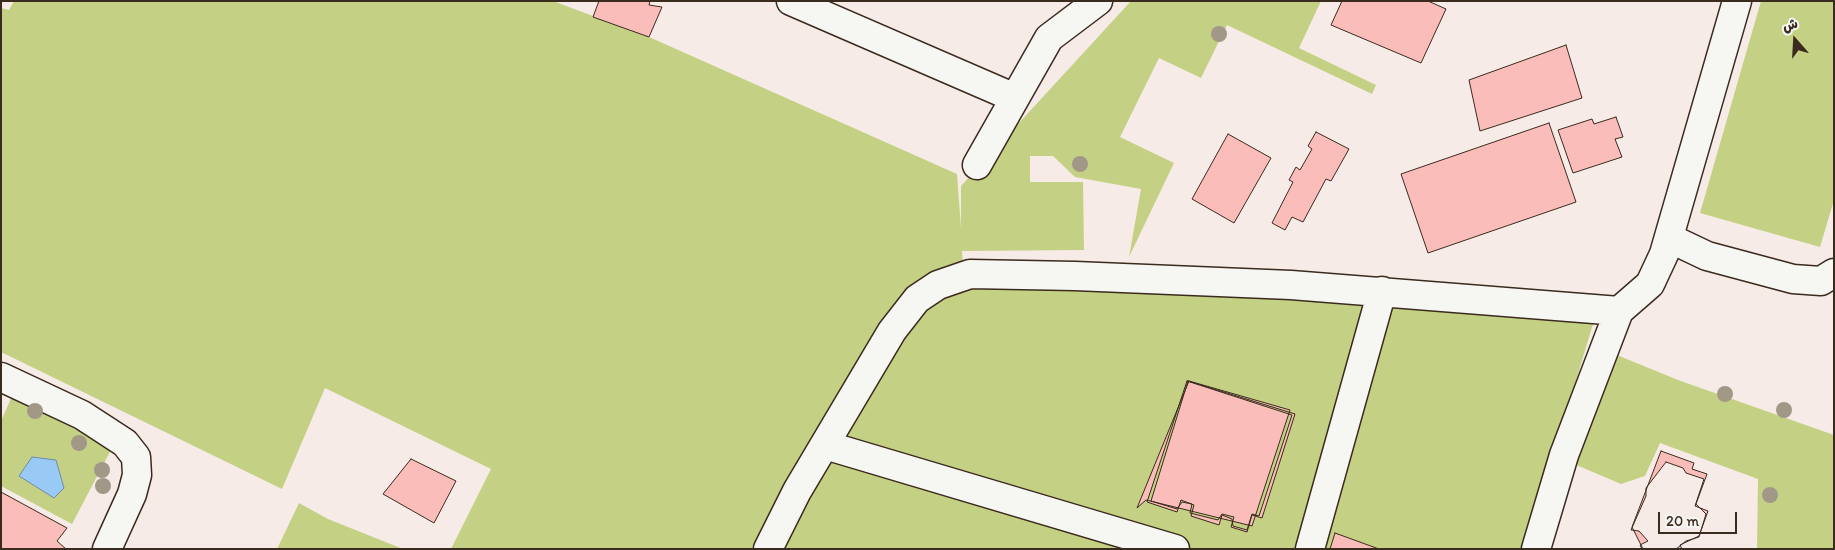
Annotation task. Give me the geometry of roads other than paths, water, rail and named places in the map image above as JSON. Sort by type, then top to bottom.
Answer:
[{"type":"street","points":[[792,1],[1015,98]]},
{"type":"street","points":[[977,165],[1049,38],[1098,1]]},
{"type":"street","points":[[1536,549],[1564,455],[1619,310],[1650,284],[1664,254],[1737,1]]},
{"type":"street","points":[[1669,238],[1707,256],[1793,279],[1821,281],[1834,273]]},
{"type":"street","points":[[768,549],[798,492],[892,331],[917,299],[938,285],[970,274],[1075,276],[1382,291],[1619,310]]},
{"type":"street","points":[[1310,549],[1382,291]]},
{"type":"street","points":[[1,377],[82,415],[125,443],[136,457],[137,475],[132,494],[107,549]]},
{"type":"street","points":[[825,445],[1174,549]]},
{"type":"water","points":[[32,457],[56,460],[64,488],[54,498],[19,476]]}]
